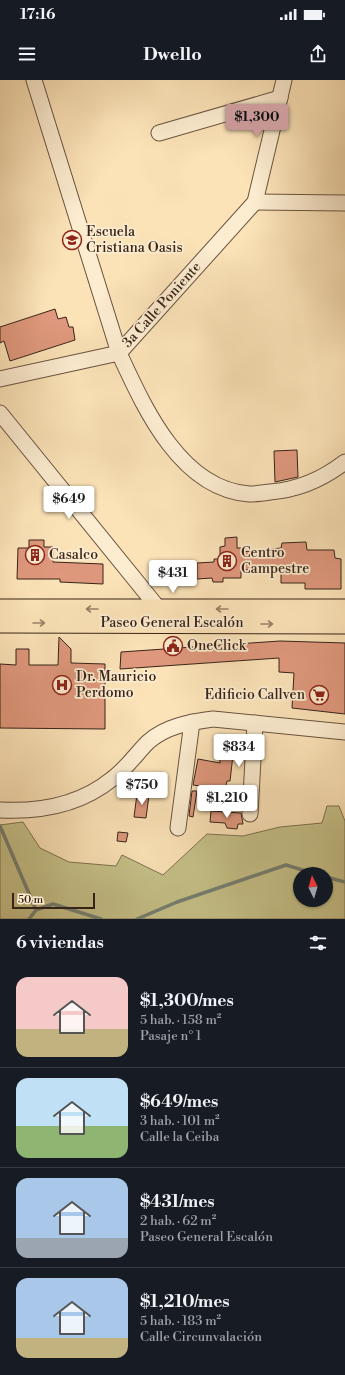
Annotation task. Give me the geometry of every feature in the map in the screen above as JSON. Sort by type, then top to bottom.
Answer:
[{"type":"main road","name":"Paseo General Escalón","points":[[0,609],[345,609]]},
{"type":"main road","name":"Paseo General Escalón","points":[[0,622],[345,624]]},
{"type":"street","points":[[34,80],[119,353],[133,384],[158,429],[187,463],[202,477],[224,488],[249,494],[279,491],[308,485],[345,462]]},
{"type":"street","points":[[284,80],[255,202],[345,203]]},
{"type":"street","points":[[159,133],[280,98]]},
{"type":"street","name":"3a Calle Poniente","points":[[0,379],[119,353],[255,202]]},
{"type":"street","points":[[0,413],[159,609]]},
{"type":"street","points":[[0,810],[20,811],[48,808],[71,802],[112,779],[149,741],[175,727],[192,722],[213,719],[345,732]]},
{"type":"street","points":[[178,828],[192,722]]},
{"type":"street","points":[[250,814],[255,723]]},
{"type":"shaded area","points":[[327,806],[339,806],[345,821],[345,919],[0,919],[0,825],[23,822],[40,848],[69,862],[116,866],[122,855],[163,875],[207,834],[243,836],[280,827],[322,823]]},
{"type":"building","points":[[55,309],[58,319],[66,317],[69,327],[73,327],[75,340],[10,361],[4,341],[0,343],[0,327]]},
{"type":"building","points":[[297,450],[298,477],[275,482],[274,451]]},
{"type":"building","points":[[237,537],[237,548],[241,548],[241,552],[281,548],[282,543],[306,542],[307,550],[334,550],[335,558],[341,559],[341,589],[305,589],[305,583],[281,583],[281,569],[241,570],[241,578],[223,578],[223,582],[213,582],[212,578],[197,579],[197,563],[214,562],[214,559],[220,559],[220,547],[225,546],[225,538]]},
{"type":"building","points":[[29,540],[44,540],[44,547],[53,547],[53,562],[103,564],[103,584],[60,582],[60,579],[17,579],[18,548],[29,548]]},
{"type":"building","points":[[59,637],[71,649],[71,663],[105,664],[105,729],[0,728],[0,664],[16,665],[16,649],[29,649],[29,665],[58,665]]},
{"type":"building","points":[[280,641],[345,643],[345,714],[292,708],[294,673],[279,672],[279,658],[120,669],[121,652]]},
{"type":"building","points":[[219,737],[229,737],[228,755],[233,755],[230,781],[227,781],[224,794],[215,792],[216,788],[193,785],[198,759],[220,763]]},
{"type":"building","points":[[192,791],[197,791],[193,817],[189,816]]},
{"type":"building","points":[[137,794],[149,795],[146,818],[134,817]]},
{"type":"building","points":[[211,811],[241,813],[243,824],[238,824],[237,829],[227,828],[225,823],[210,822]]},
{"type":"building","points":[[118,832],[128,833],[126,842],[117,841]]},
{"type":"waterway","points":[[0,826],[36,910]]},
{"type":"waterway","points":[[137,919],[177,902],[286,865],[293,867]]},
{"type":"waterway","points":[[333,879],[345,882]]},
{"type":"waterway","points":[[29,919],[36,910],[53,904],[101,919]]},
{"type":"place","name":"Escuela Cristiana Oasis","points":[[72,240]]},
{"type":"place","name":"Casalco","points":[[35,555]]},
{"type":"place","name":"Centro Campestre","points":[[227,561]]},
{"type":"place","name":"OneClick","points":[[173,646]]},
{"type":"place","name":"Dr. Mauricio Perdomo","points":[[62,685]]},
{"type":"place","name":"Edificio Callven","points":[[319,695]]}]
